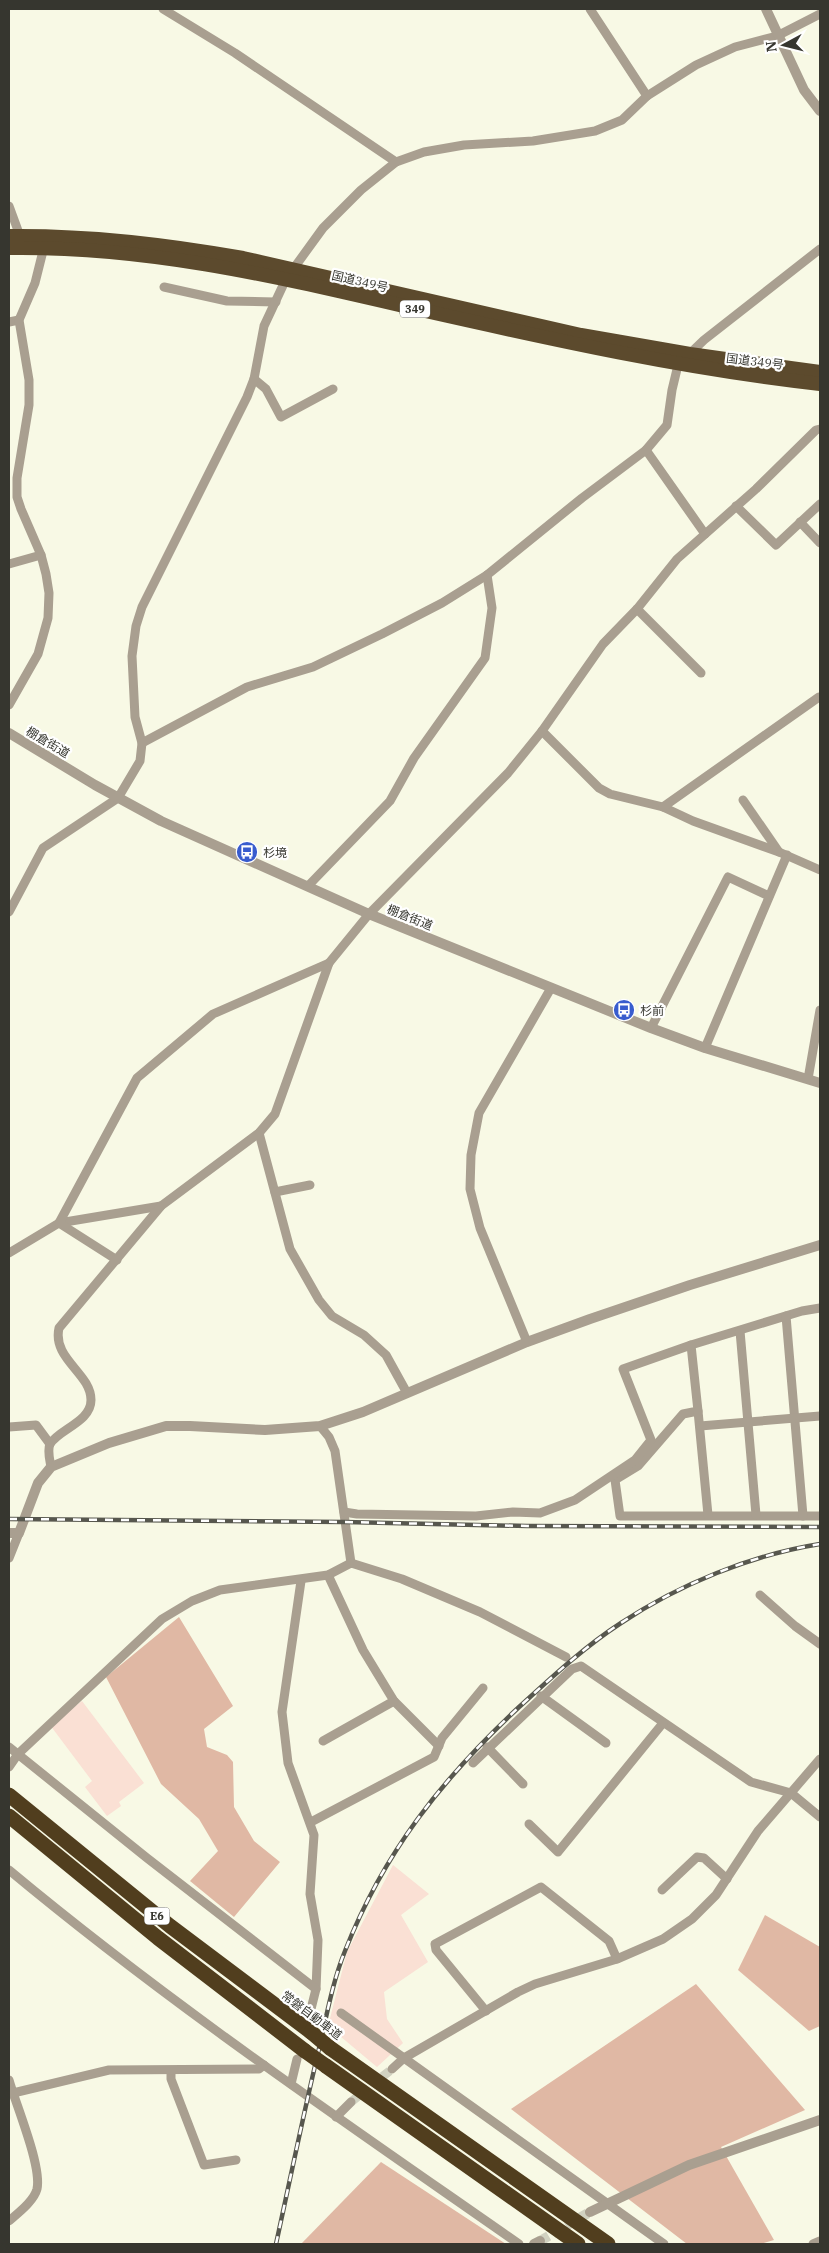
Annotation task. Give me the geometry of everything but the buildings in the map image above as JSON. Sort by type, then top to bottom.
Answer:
[{"type":"highway","name":"国道349号","points":[[14,236],[88,249],[163,256],[290,274],[581,335],[690,354],[820,372]]},
{"type":"highway","name":"国道349号","points":[[9,248],[45,242]]},
{"type":"highway","name":"国道349号","points":[[290,274],[581,346],[678,365],[820,384]]},
{"type":"highway","name":"常磐自動車道","points":[[9,1795],[170,1926],[310,2025],[330,2048],[608,2244]]},
{"type":"highway","name":"E6","points":[[9,1816],[301,2055],[326,2066],[578,2244]]},
{"type":"street","points":[[163,9],[235,53],[396,162]]},
{"type":"street","points":[[590,9],[647,96]]},
{"type":"street","points":[[766,9],[777,36],[804,90],[820,111]]},
{"type":"street","points":[[9,912],[43,848],[118,798],[140,761],[142,743],[135,717],[132,656],[136,626],[140,613],[254,379],[264,326],[290,274],[323,228],[341,209],[396,162],[424,152],[464,145],[533,142],[596,131],[622,120],[647,96],[696,65],[735,47],[777,36],[820,14]]},
{"type":"street","points":[[9,206],[14,236]]},
{"type":"street","points":[[9,705],[38,654],[48,618],[49,593],[41,555],[17,497],[17,478],[29,405],[29,380],[19,320],[35,283],[45,242]]},
{"type":"street","points":[[142,743],[247,687],[313,667],[382,634],[442,604],[487,575],[582,498],[646,450],[667,425],[678,365],[704,340],[820,248]]},
{"type":"street","points":[[164,287],[227,300],[276,302]]},
{"type":"street","points":[[9,322],[19,320]]},
{"type":"street","points":[[254,379],[266,389],[281,417],[333,389]]},
{"type":"street","points":[[51,1467],[48,1454],[50,1444],[85,1415],[91,1398],[88,1388],[60,1348],[57,1338],[59,1328],[161,1206],[259,1133],[275,1114],[329,963],[369,914],[508,773],[542,731],[604,644],[637,609],[677,560],[816,430],[820,429]]},
{"type":"street","points":[[646,450],[704,534]]},
{"type":"street","points":[[736,506],[776,545],[820,504]]},
{"type":"street","points":[[800,522],[820,543]]},
{"type":"street","points":[[9,564],[41,555]]},
{"type":"street","points":[[308,886],[390,801],[414,758],[486,658],[492,608],[487,575]]},
{"type":"street","points":[[637,609],[701,673]]},
{"type":"street","points":[[662,807],[819,697]]},
{"type":"street","points":[[542,731],[599,788],[610,794],[662,807],[693,821],[783,854],[820,870]]},
{"type":"street","name":"棚倉街道","points":[[9,733],[118,798],[161,821],[369,914],[651,1028],[706,1048],[820,1083]]},
{"type":"street","points":[[743,800],[783,854]]},
{"type":"street","points":[[706,1048],[769,896],[783,854]]},
{"type":"street","points":[[651,1028],[728,877],[769,896]]},
{"type":"street","points":[[60,1223],[137,1078],[213,1014],[329,963]]},
{"type":"street","points":[[526,1342],[480,1228],[470,1189],[471,1155],[479,1113],[551,988]]},
{"type":"street","points":[[808,1079],[820,1010]]},
{"type":"street","points":[[259,1133],[290,1249],[319,1300],[332,1316],[364,1335],[386,1355],[407,1393]]},
{"type":"street","points":[[275,1192],[310,1185]]},
{"type":"street","points":[[9,1254],[60,1223],[161,1206]]},
{"type":"street","points":[[60,1223],[117,1260]]},
{"type":"street","points":[[9,1558],[14,1533],[38,1484],[51,1467],[109,1443],[166,1426],[265,1430],[320,1426],[363,1412],[526,1342],[690,1285],[820,1245]]},
{"type":"street","points":[[344,1512],[356,1514],[476,1516],[513,1512],[540,1513],[575,1500],[635,1460],[651,1440],[623,1369],[691,1345],[786,1316],[820,1308]]},
{"type":"street","points":[[786,1316],[803,1516]]},
{"type":"street","points":[[740,1331],[756,1516]]},
{"type":"street","points":[[691,1345],[708,1515]]},
{"type":"street","points":[[698,1411],[684,1414],[638,1466],[615,1480],[620,1516],[820,1516]]},
{"type":"street","points":[[700,1426],[820,1416]]},
{"type":"street","points":[[9,1428],[36,1424],[50,1444]]},
{"type":"street","points":[[320,1426],[335,1450],[351,1563]]},
{"type":"street","points":[[9,1767],[18,1754],[162,1619],[192,1601],[220,1590],[301,1581],[328,1575],[351,1563],[402,1579],[480,1612],[566,1656]]},
{"type":"street","points":[[328,1575],[364,1650],[394,1701],[439,1746]]},
{"type":"street","points":[[301,1581],[282,1712],[288,1763],[292,1779],[314,1835],[310,1894],[318,1940],[316,1989],[310,2025]]},
{"type":"street","points":[[760,1595],[795,1626],[820,1644]]},
{"type":"street","points":[[473,1763],[487,1747],[541,1696],[572,1669],[581,1666],[751,1782],[791,1793],[820,1817]]},
{"type":"street","points":[[310,1822],[434,1757],[442,1738],[483,1688]]},
{"type":"street","points":[[541,1696],[606,1743]]},
{"type":"street","points":[[323,1741],[394,1701]]},
{"type":"street","points":[[529,1824],[558,1852],[663,1723]]},
{"type":"street","points":[[9,1746],[155,1864],[316,1989]]},
{"type":"street","points":[[487,1747],[523,1784]]},
{"type":"street","points":[[392,2070],[404,2058],[535,1984],[617,1959],[663,1939],[692,1919],[716,1895],[758,1831],[820,1760]]},
{"type":"street","points":[[662,1890],[697,1857],[704,1858],[726,1879]]},
{"type":"street","points":[[9,1870],[67,1918],[179,2005],[519,2244]]},
{"type":"street","points":[[486,2011],[436,1950],[435,1944],[541,1887],[609,1941],[617,1959]]},
{"type":"street","points":[[341,2013],[664,2244]]},
{"type":"street","points":[[291,2084],[301,2055]]},
{"type":"street","points":[[11,2094],[109,2070],[260,2069],[264,2065]]},
{"type":"street","points":[[171,2071],[171,2079],[204,2165],[236,2160]]},
{"type":"street","points":[[9,2080],[11,2094],[36,2168],[37,2190],[26,2205],[9,2221]]},
{"type":"street","points":[[336,2117],[351,2102]]},
{"type":"street","points":[[590,2212],[688,2165],[820,2120]]},
{"type":"street","points":[[813,2244],[820,2241]]},
{"type":"shaded area","points":[[179,1617],[233,1706],[204,1729],[207,1747],[227,1755],[233,1762],[234,1807],[254,1841],[280,1862],[234,1917],[190,1881],[218,1851],[199,1819],[161,1784],[106,1677]]},
{"type":"shaded area","points":[[82,1701],[144,1783],[119,1802],[121,1806],[107,1816],[85,1787],[92,1781],[50,1725]]},
{"type":"shaded area","points":[[393,1865],[429,1894],[401,1915],[428,1962],[384,1992],[387,2019],[403,2043],[377,2067],[328,2026],[347,1952]]},
{"type":"shaded area","points":[[765,1915],[820,1947],[820,2026],[809,2031],[738,1970]]},
{"type":"shaded area","points":[[696,1984],[805,2110],[721,2147],[774,2240],[760,2244],[687,2244],[511,2109]]},
{"type":"shaded area","points":[[381,2162],[506,2244],[301,2244]]},
{"type":"tunnel","points":[[351,2102],[392,2069]]},
{"type":"tunnel","points":[[540,2241],[590,2212]]},
{"type":"railway","points":[[9,1519],[345,1522],[527,1526],[820,1527]]},
{"type":"railway","points":[[276,2244],[340,1963],[378,1881],[397,1849],[440,1790],[464,1762],[518,1708],[555,1674],[607,1632],[667,1596],[717,1573],[768,1556],[820,1544]]},
{"type":"place","name":"杉境","points":[[247,852]]},
{"type":"place","name":"杉前","points":[[624,1010]]}]
